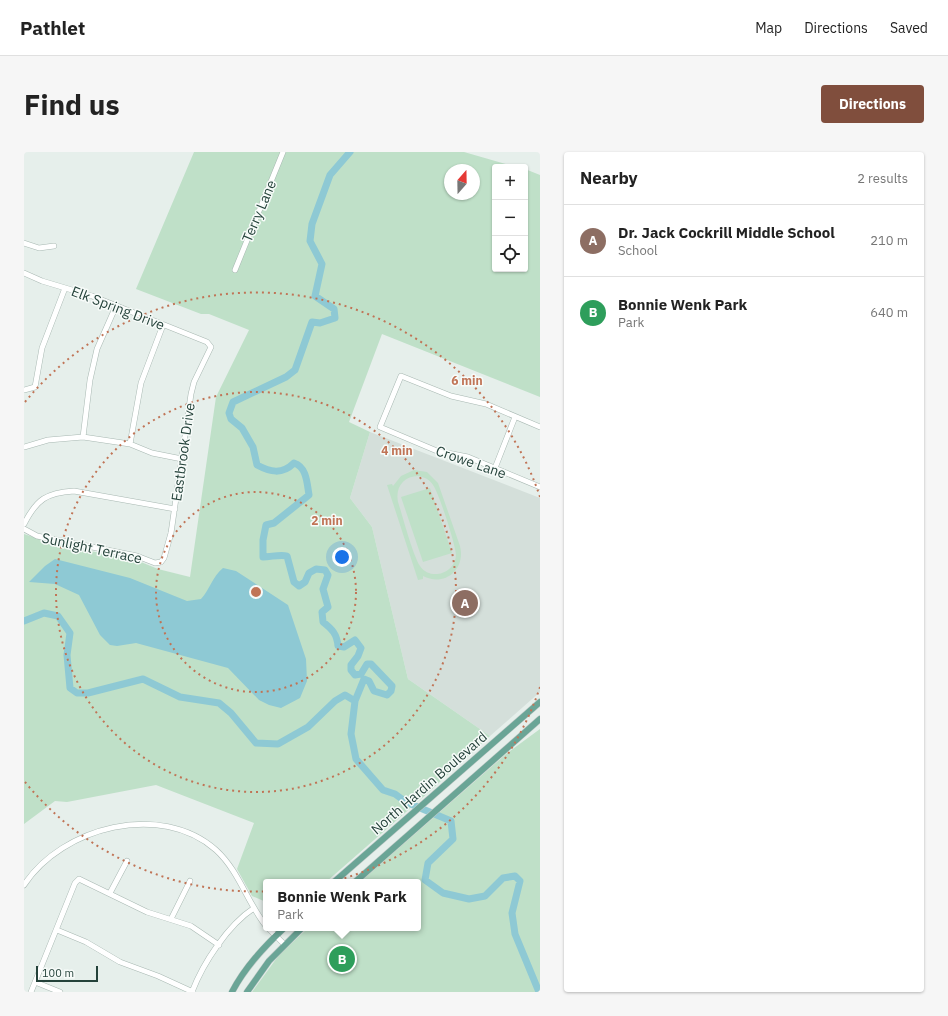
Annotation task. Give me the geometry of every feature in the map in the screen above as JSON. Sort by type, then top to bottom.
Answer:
[{"type":"main road","name":"North Hardin Boulevard","points":[[337,879],[540,702]]},
{"type":"main road","name":"North Hardin Boulevard","points":[[357,879],[540,719]]},
{"type":"main road","points":[[232,992],[253,960],[281,931]]},
{"type":"main road","points":[[247,992],[269,961],[284,944],[299,931]]},
{"type":"street","name":"Terry Lane","points":[[235,270],[283,152]]},
{"type":"street","points":[[24,243],[39,248],[54,246]]},
{"type":"street","name":"Elk Spring Drive","points":[[24,273],[116,306],[211,345]]},
{"type":"street","points":[[24,390],[35,387],[42,348],[65,288]]},
{"type":"street","points":[[83,437],[90,380],[97,349],[116,306]]},
{"type":"street","points":[[130,444],[141,383],[163,326]]},
{"type":"street","name":"Eastbrook Drive","points":[[161,562],[164,558],[171,533],[193,388],[211,350],[211,345]]},
{"type":"street","name":"Crowe Lane","points":[[515,417],[486,404],[451,396],[401,376],[380,427],[437,451],[468,458],[540,487]]},
{"type":"street","points":[[495,468],[515,417],[540,428]]},
{"type":"street","points":[[24,447],[48,440],[83,437],[130,444],[152,453],[182,459]]},
{"type":"street","points":[[24,524],[40,501],[49,495],[61,492],[74,491],[175,509]]},
{"type":"street","name":"Sunlight Terrace","points":[[24,529],[37,536],[161,562]]},
{"type":"street","points":[[24,885],[47,859],[80,838],[131,825],[160,824],[180,829],[194,835],[217,851],[235,873],[263,922]]},
{"type":"street","points":[[110,893],[127,861]]},
{"type":"street","points":[[31,992],[75,883],[80,879],[147,912],[197,929],[219,945]]},
{"type":"street","points":[[171,919],[190,881]]},
{"type":"street","points":[[57,930],[86,942],[120,962],[158,976],[192,992],[201,972],[219,945],[245,914],[254,908]]},
{"type":"street","points":[[271,931],[284,944]]},
{"type":"street","points":[[35,982],[60,992]]},
{"type":"shaded area","points":[[370,432],[540,498],[540,692],[490,736],[408,679],[372,527],[350,498]]},
{"type":"green space","points":[[194,152],[464,152],[506,164],[492,164],[492,272],[528,272],[528,170],[540,175],[540,397],[382,334],[349,422],[370,432],[350,498],[372,527],[408,679],[490,736],[329,879],[263,879],[263,901],[252,896],[237,869],[254,823],[156,785],[67,802],[55,801],[24,824],[24,534],[45,541],[141,562],[158,569],[190,577],[216,397],[249,330],[209,314],[201,314],[136,289]]},
{"type":"green space","points":[[414,470],[427,472],[438,483],[460,546],[461,555],[460,562],[456,569],[446,578],[431,579],[423,576],[423,579],[418,580],[387,485],[392,484],[393,486],[401,476]],"holes":[[[418,476],[425,478],[436,490],[453,541],[456,555],[455,562],[447,571],[441,573],[430,573],[424,571],[420,566],[411,544],[398,502],[397,497],[399,487],[402,483],[409,478]]]},
{"type":"green space","points":[[430,488],[452,553],[423,562],[401,497]]},
{"type":"green space","points":[[540,729],[540,992],[252,992],[279,955],[305,931],[421,931],[421,879],[363,879],[506,754]]},
{"type":"water","points":[[55,559],[130,578],[187,601],[201,599],[216,575],[223,568],[236,571],[288,605],[306,659],[307,681],[300,698],[281,708],[269,705],[259,700],[228,668],[136,643],[117,646],[110,645],[100,635],[79,595],[55,584],[29,582],[45,566]]},
{"type":"waterway","points":[[350,152],[330,175],[312,224],[310,241],[322,264],[315,296],[334,309],[335,318],[320,323],[312,322],[295,370],[286,377],[233,402],[229,413],[231,419],[242,428],[253,447],[257,465],[271,471],[280,471],[294,463],[302,468],[304,472],[309,495],[274,523],[266,525],[263,540],[263,557],[281,555],[287,556],[294,582],[299,586],[305,582],[309,573],[316,569],[325,570],[328,575],[323,589],[328,607],[322,612],[323,622],[334,632],[338,646],[344,647],[355,640],[361,648],[358,656],[351,665],[351,670],[355,675],[361,674],[367,664],[371,664],[392,686],[391,691],[387,695],[374,691],[369,681],[364,679],[355,701]]},
{"type":"waterway","points":[[24,621],[44,613],[58,616],[70,633],[67,655],[70,688],[77,693],[88,693],[143,679],[180,697],[219,703],[231,713],[256,743],[278,744],[308,727],[335,701],[345,695],[355,701],[351,734],[356,759],[383,790],[395,794],[406,802],[451,821],[453,839],[428,863],[425,880],[443,893],[469,899],[485,896],[503,878],[515,876],[520,881],[512,913],[515,934],[539,992]]},
{"type":"place","name":"Dr. Jack Cockrill Middle School","points":[[465,603]]},
{"type":"place","name":"Bonnie Wenk Park","points":[[342,959]]}]
